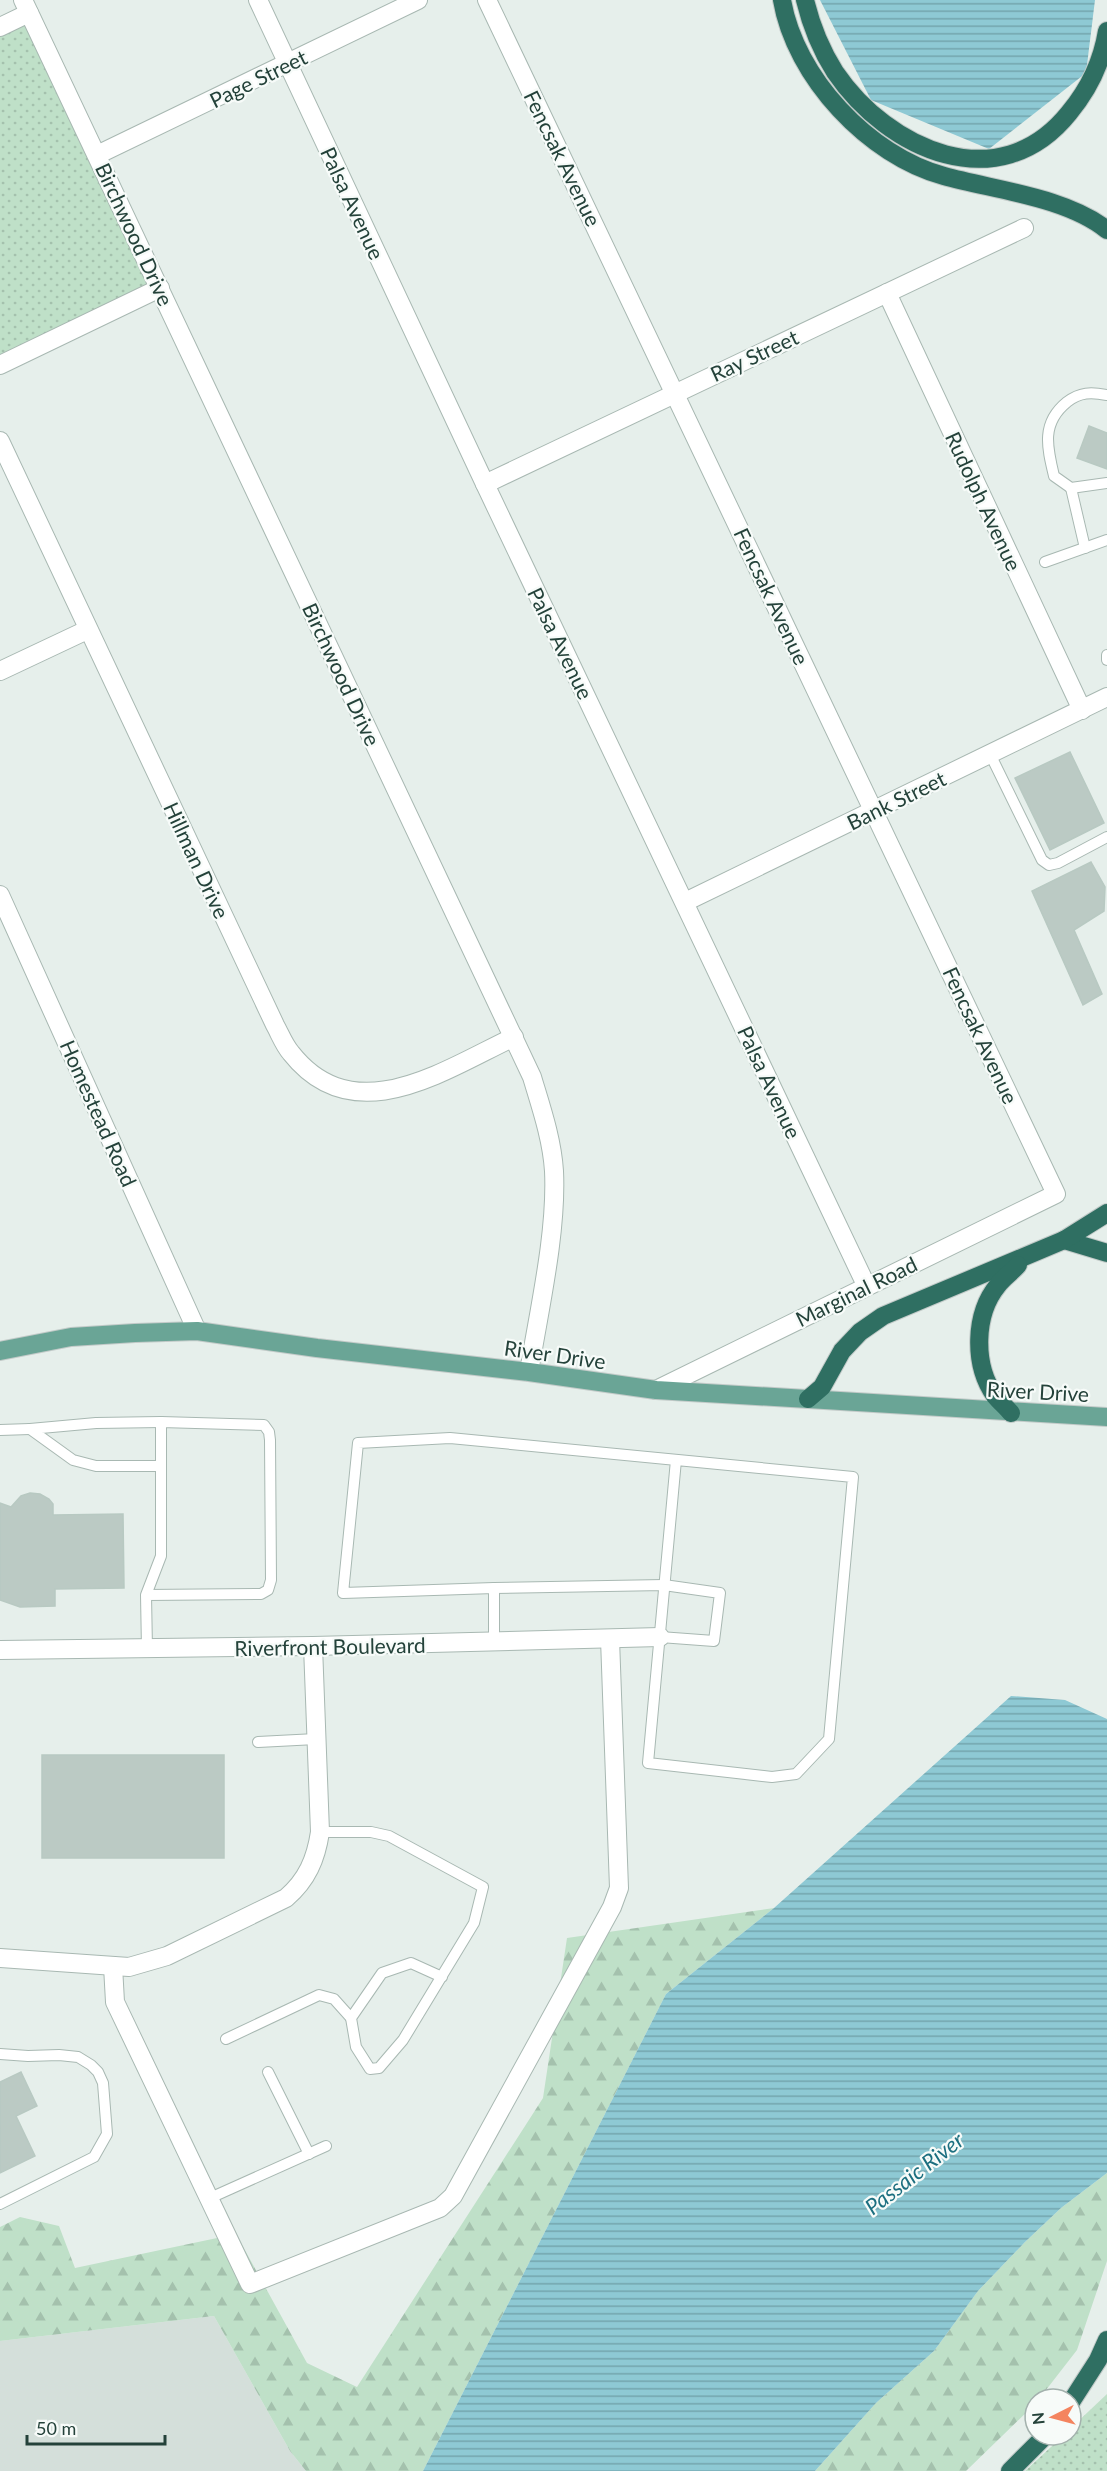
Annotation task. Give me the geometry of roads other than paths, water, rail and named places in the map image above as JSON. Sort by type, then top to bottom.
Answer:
[{"type":"highway","points":[[782,0],[798,48],[819,84],[846,117],[874,142],[907,162],[941,176],[1048,202],[1077,213],[1107,230]]},
{"type":"highway","points":[[805,0],[817,39],[836,72],[861,102],[886,125],[916,143],[947,156],[980,160],[1008,157],[1036,144],[1059,125],[1095,75],[1107,31]]},
{"type":"highway","points":[[808,1399],[822,1387],[842,1351],[860,1332],[883,1316],[1064,1240],[1107,1213]]},
{"type":"highway","points":[[1064,1240],[1107,1254]]},
{"type":"highway","points":[[1011,1413],[996,1397],[987,1380],[982,1364],[980,1332],[988,1301],[998,1285],[1029,1256]]},
{"type":"highway","points":[[1081,2387],[1098,2360],[1107,2340]]},
{"type":"highway","points":[[1010,2471],[1034,2447]]},
{"type":"main road","name":"River Drive","points":[[0,1351],[71,1337],[197,1331],[656,1390],[1107,1417]]},
{"type":"street","name":"Palsa Avenue","points":[[258,0],[485,484],[866,1285]]},
{"type":"street","name":"Page Street","points":[[97,155],[418,0]]},
{"type":"street","name":"Fencsak Avenue","points":[[487,0],[1056,1194]]},
{"type":"street","points":[[0,27],[26,6]]},
{"type":"street","name":"Birchwood Drive","points":[[26,6],[532,1077],[554,1170],[553,1217],[529,1372]]},
{"type":"street","name":"Ray Street","points":[[485,484],[1024,228]]},
{"type":"street","points":[[0,365],[160,288]]},
{"type":"street","name":"Rudolph Avenue","points":[[886,293],[1082,710]]},
{"type":"street","name":"Hillman Drive","points":[[0,441],[87,630],[275,1025],[291,1053],[314,1075],[342,1090],[376,1093],[409,1087],[514,1037]]},
{"type":"street","points":[[0,671],[87,630]]},
{"type":"street","name":"Bank Street","points":[[685,902],[1107,697]]},
{"type":"street","name":"Homestead Road","points":[[0,895],[197,1331]]},
{"type":"street","name":"Marginal Road","points":[[656,1390],[866,1285],[1056,1194]]},
{"type":"street","name":"Riverfront Boulevard","points":[[0,1650],[313,1646],[660,1637]]},
{"type":"street","points":[[113,1966],[116,2002],[250,2284],[440,2208],[453,2196],[612,1907],[619,1888],[609,1639]]},
{"type":"street","points":[[0,1958],[129,1967],[166,1956],[286,1898],[296,1889],[312,1866],[317,1853],[320,1832],[313,1646]]},
{"type":"lane","points":[[1085,548],[1071,488],[1054,476],[1048,451],[1048,433],[1054,412],[1072,398],[1088,392],[1107,395]]},
{"type":"lane","points":[[1071,488],[1107,483]]},
{"type":"lane","points":[[1045,562],[1107,540]]},
{"type":"lane","points":[[1107,655],[1107,660]]},
{"type":"lane","points":[[990,754],[1042,860],[1049,865],[1058,863],[1107,837]]},
{"type":"lane","points":[[147,1649],[146,1595],[161,1556],[161,1422]]},
{"type":"lane","points":[[0,1430],[161,1422],[259,1423],[267,1427],[270,1440],[271,1580],[268,1590],[261,1594],[146,1595]]},
{"type":"lane","points":[[30,1429],[73,1460],[96,1466],[160,1466]]},
{"type":"lane","points":[[660,1637],[714,1641],[720,1593],[664,1585],[343,1593],[358,1443],[450,1438],[853,1477],[829,1739],[795,1773],[772,1777],[648,1763],[664,1585],[676,1460]]},
{"type":"lane","points":[[494,1588],[494,1642]]},
{"type":"lane","points":[[258,1742],[316,1739]]},
{"type":"lane","points":[[226,2039],[319,1995],[334,1999],[351,2018],[356,2047],[370,2069],[379,2068],[403,2040],[474,1923],[483,1887],[390,1836],[371,1832],[320,1832]]},
{"type":"lane","points":[[351,2018],[382,1972],[411,1963],[442,1977]]},
{"type":"lane","points":[[0,2054],[78,2056],[91,2065],[98,2072],[103,2083],[107,2134],[94,2157],[0,2204]]},
{"type":"lane","points":[[267,2072],[309,2154]]},
{"type":"lane","points":[[210,2198],[326,2146]]},
{"type":"water","points":[[820,0],[1095,0],[1086,73],[989,149],[871,100]]},
{"type":"water","name":"Passaic River","points":[[1011,1696],[1065,1700],[1107,1719],[1107,2173],[1061,2208],[1025,2242],[978,2291],[934,2351],[876,2403],[815,2471],[423,2471],[666,1994],[774,1908]]}]
